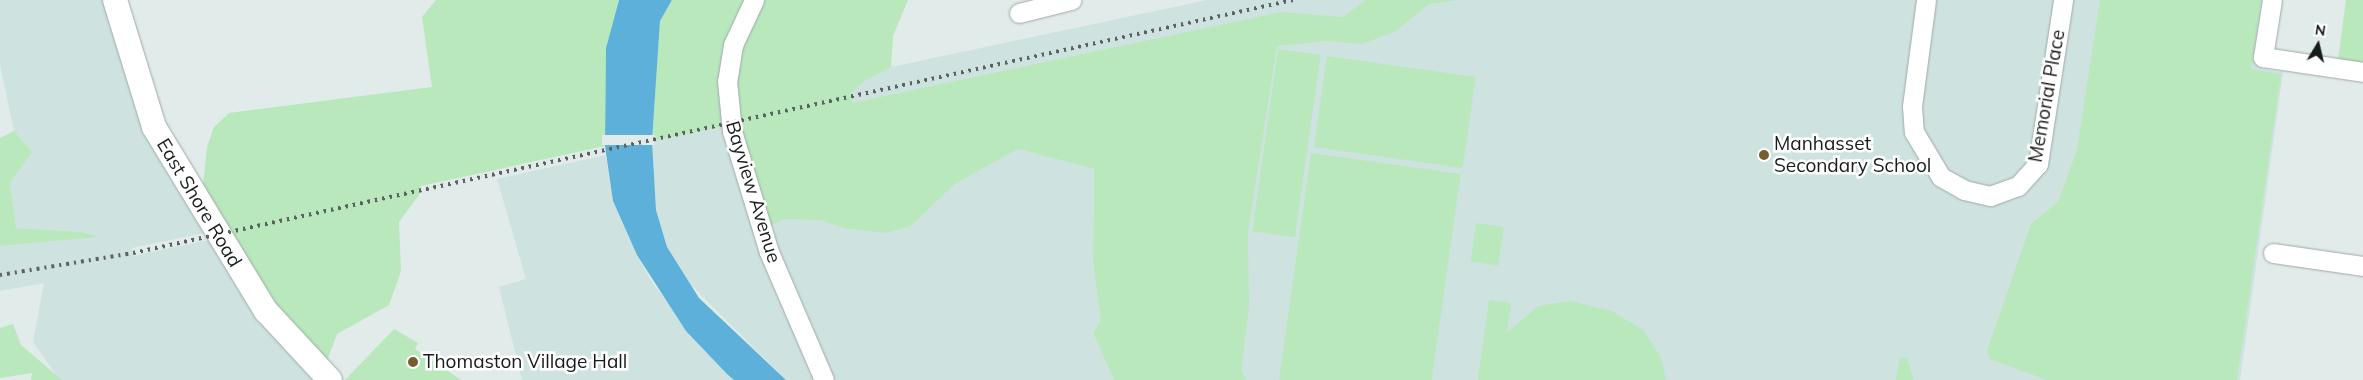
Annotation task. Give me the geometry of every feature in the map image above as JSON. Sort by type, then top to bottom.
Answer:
[{"type":"main road","name":"East Shore Road","points":[[115,0],[154,127],[266,312],[330,380]]},
{"type":"street","name":"Bayview Avenue","points":[[754,0],[734,45],[728,81],[732,131],[769,252],[824,380]]},
{"type":"street","points":[[1019,12],[1071,0]]},
{"type":"street","name":"Memorial Place","points":[[1926,0],[1912,106],[1914,132],[1941,177],[1958,188],[1990,196],[2018,186],[2038,164],[2063,0]]},
{"type":"street","points":[[2272,0],[2264,57],[2363,72]]},
{"type":"street","points":[[2273,253],[2363,266]]},
{"type":"shaded area","points":[[0,0],[115,0],[127,48],[214,231],[132,248],[133,256],[219,238],[330,380],[60,380],[33,342],[44,283],[0,291],[0,246],[97,237],[82,232],[16,228],[10,183],[32,152],[14,131],[0,65]]},
{"type":"shaded area","name":"Manhasset Secondary School","points":[[1207,0],[2271,0],[2261,69],[2283,72],[2240,380],[1241,380],[1243,238],[966,80],[852,103],[850,93],[864,80],[891,67]]},
{"type":"shaded area","points":[[730,124],[887,233],[911,226],[955,184],[1018,149],[1094,169],[1093,262],[1101,321],[1093,333],[1114,380],[786,380],[682,276],[667,247],[656,210],[652,141]]},
{"type":"shaded area","points":[[606,155],[613,201],[637,255],[653,284],[734,380],[522,380],[499,287],[526,279],[497,179]]},
{"type":"green space","points":[[436,0],[619,0],[606,48],[605,146],[421,186],[419,195],[399,222],[401,271],[389,305],[337,334],[322,374],[202,195],[207,147],[214,127],[229,113],[432,87],[422,17]]},
{"type":"green space","points":[[672,0],[908,0],[893,36],[891,67],[864,81],[851,93],[852,103],[1281,12],[1343,17],[1366,0],[1457,0],[1429,4],[1396,31],[1362,44],[1325,41],[1277,46],[1248,232],[1249,307],[1241,370],[1247,380],[1114,380],[1093,333],[1101,321],[1093,262],[1094,169],[1018,149],[955,184],[911,226],[887,233],[843,228],[821,220],[784,219],[762,230],[730,125],[652,141],[660,21]]},
{"type":"green space","points":[[2100,0],[2261,0],[2251,69],[2281,74],[2237,380],[2047,380],[1990,359],[1987,351],[2031,224],[2058,202],[2077,150]]},
{"type":"green space","points":[[2346,0],[2363,0],[2363,72],[2337,68]]},
{"type":"green space","points":[[1278,49],[1321,55],[1295,237],[1252,231]]},
{"type":"green space","points":[[1327,56],[1476,77],[1463,168],[1314,147]]},
{"type":"green space","points":[[14,131],[32,152],[10,183],[16,228],[82,232],[99,237],[0,246],[0,138]]},
{"type":"green space","points":[[1311,153],[1461,174],[1432,380],[1279,380]]},
{"type":"green space","points":[[1476,223],[1504,227],[1498,266],[1471,262]]},
{"type":"green space","points":[[1489,300],[1511,303],[1507,333],[1538,306],[1570,301],[1612,311],[1644,331],[1661,358],[1666,380],[1478,380]]},
{"type":"green space","points":[[13,324],[21,345],[62,380],[31,380],[32,373],[0,378],[0,328]]},
{"type":"green space","points":[[394,329],[418,343],[415,349],[461,380],[345,380]]},
{"type":"green space","points":[[1900,358],[1907,358],[1914,380],[1896,380]]},
{"type":"water","points":[[619,0],[672,0],[660,21],[652,141],[656,210],[667,247],[699,298],[786,380],[734,380],[727,374],[686,331],[637,255],[613,201],[605,146],[606,48]]},
{"type":"pier","points":[[602,135],[655,135],[655,145],[602,145]]},
{"type":"railway","points":[[0,275],[133,253],[1293,0]]},
{"type":"place","name":"Manhasset Secondary School","points":[[1764,155]]},
{"type":"place","name":"Thomaston Village Hall","points":[[413,362]]}]
